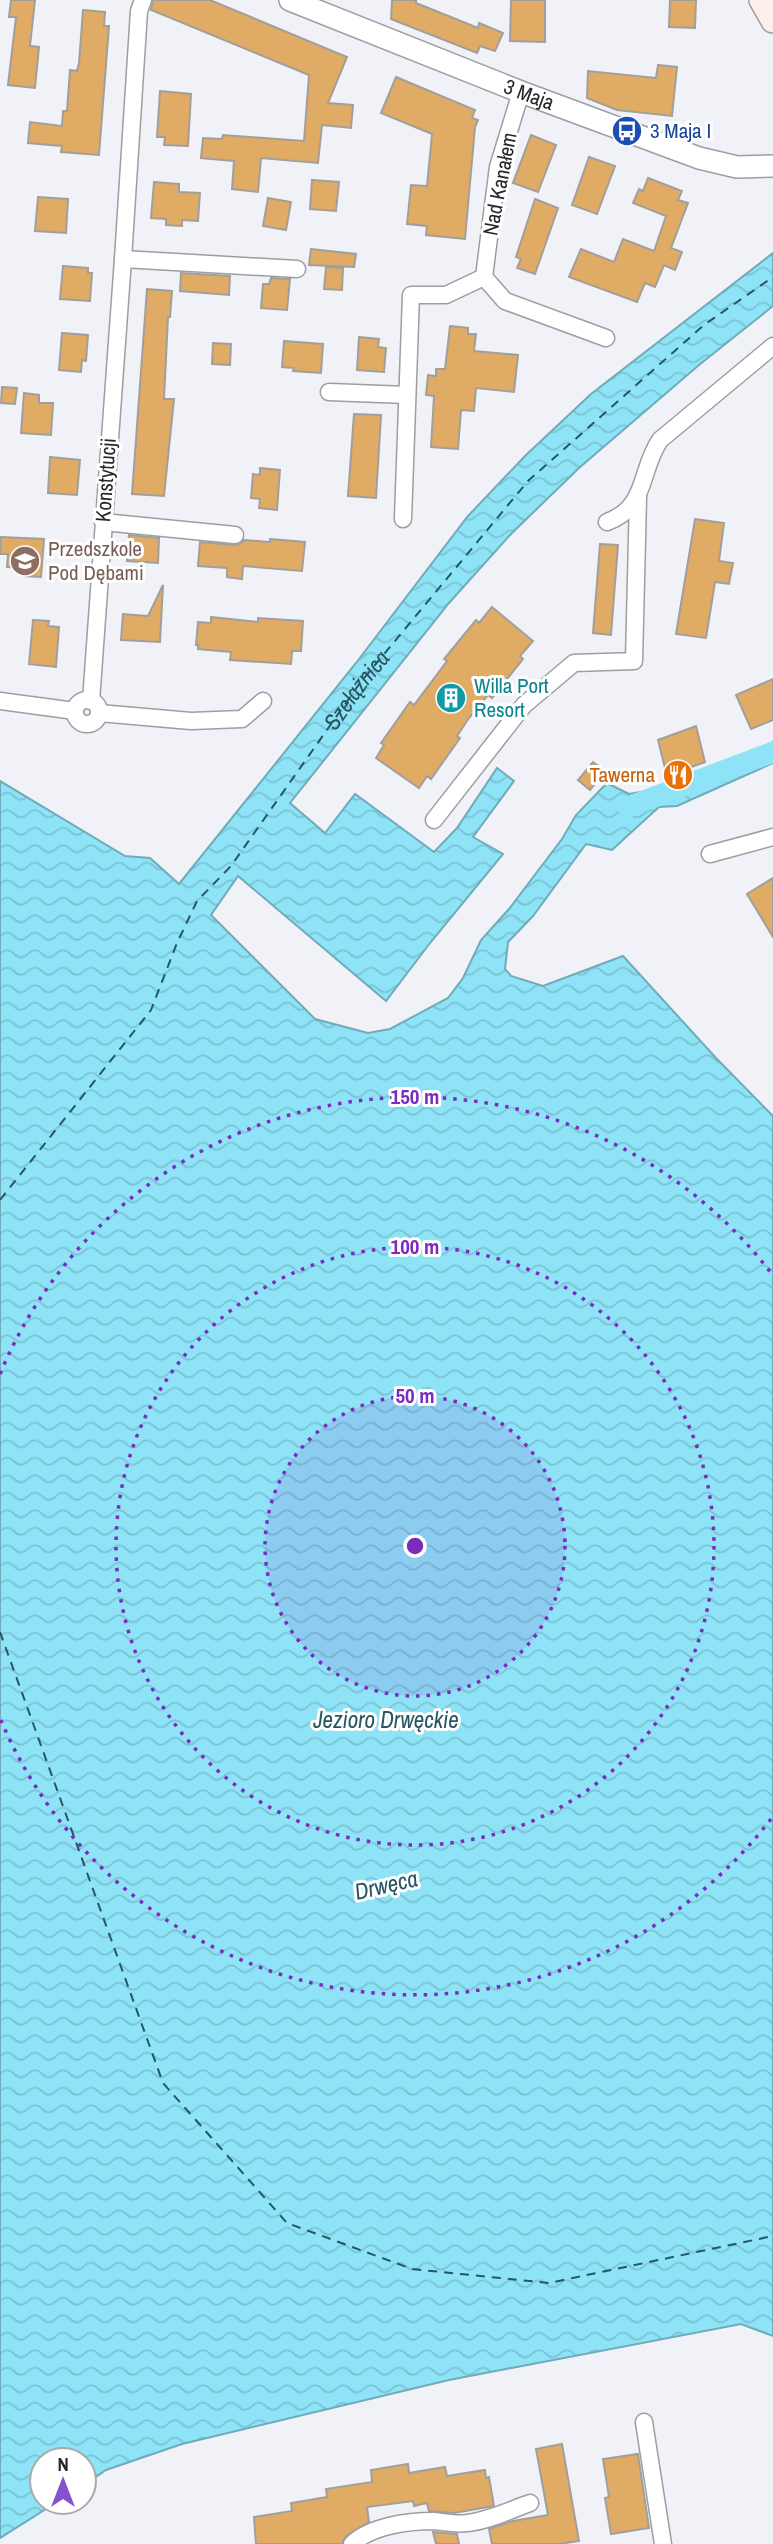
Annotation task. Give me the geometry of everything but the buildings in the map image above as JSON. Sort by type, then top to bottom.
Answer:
[{"type":"main road","points":[[761,0],[773,21]]},
{"type":"street","name":"Konstytucji","points":[[95,707],[103,522],[139,11],[143,0]]},
{"type":"street","name":"3 Maja","points":[[290,0],[521,92],[719,164],[737,167],[773,166]]},
{"type":"street","name":"Nad Kanałem","points":[[484,277],[498,167],[521,92]]},
{"type":"street","points":[[123,259],[297,269]]},
{"type":"street","points":[[402,519],[411,295],[446,295],[484,277],[505,301],[606,338]]},
{"type":"street","points":[[434,820],[524,705],[574,663],[634,661],[638,498],[651,454],[660,440],[773,346]]},
{"type":"street","points":[[329,392],[407,395]]},
{"type":"street","points":[[607,522],[620,517],[638,498]]},
{"type":"street","points":[[103,522],[235,535]]},
{"type":"street","points":[[0,701],[75,711],[79,703],[191,721],[242,719],[263,701]]},
{"type":"street","points":[[710,854],[773,836]]},
{"type":"street","points":[[644,2422],[663,2544]]},
{"type":"street","points":[[352,2544],[365,2533],[376,2529],[429,2521],[457,2524],[475,2522],[530,2503]]},
{"type":"water","name":"Jezioro Drwęckie","points":[[773,253],[773,306],[699,365],[579,468],[511,534],[449,603],[290,803],[325,833],[355,794],[434,852],[457,828],[497,768],[514,781],[473,837],[503,854],[386,1001],[238,876],[211,915],[315,1019],[368,1033],[390,1029],[448,998],[463,978],[481,940],[509,909],[562,839],[576,815],[607,783],[629,794],[652,790],[656,800],[717,777],[773,742],[773,763],[677,806],[659,807],[612,850],[586,844],[533,916],[508,942],[505,969],[511,976],[543,986],[623,956],[773,1116],[773,2336],[741,2324],[449,2380],[182,2444],[106,2470],[98,2475],[98,2446],[28,2446],[28,2516],[35,2516],[0,2538],[0,781],[125,856],[150,858],[179,884],[356,663],[468,516],[525,456],[591,394]]},
{"type":"waterway","points":[[628,807],[773,752]]},
{"type":"ferry route","points":[[0,1200],[151,1010],[197,901],[231,866],[360,683],[528,481],[704,325],[773,277]]},
{"type":"ferry route","points":[[0,1632],[163,2083],[287,2223],[412,2269],[549,2283],[773,2236]]},
{"type":"place","name":"3 Maja I","points":[[627,131]]},
{"type":"place","name":"Przedszkole Pod Dębami","points":[[25,561]]},
{"type":"place","name":"Willa Port Resort","points":[[451,698]]},
{"type":"place","name":"Tawerna","points":[[678,775]]},
{"type":"water label","name":"Szelążnica","points":[[357,690]]},
{"type":"water label","name":"Drwęca","points":[[386,1885]]}]
